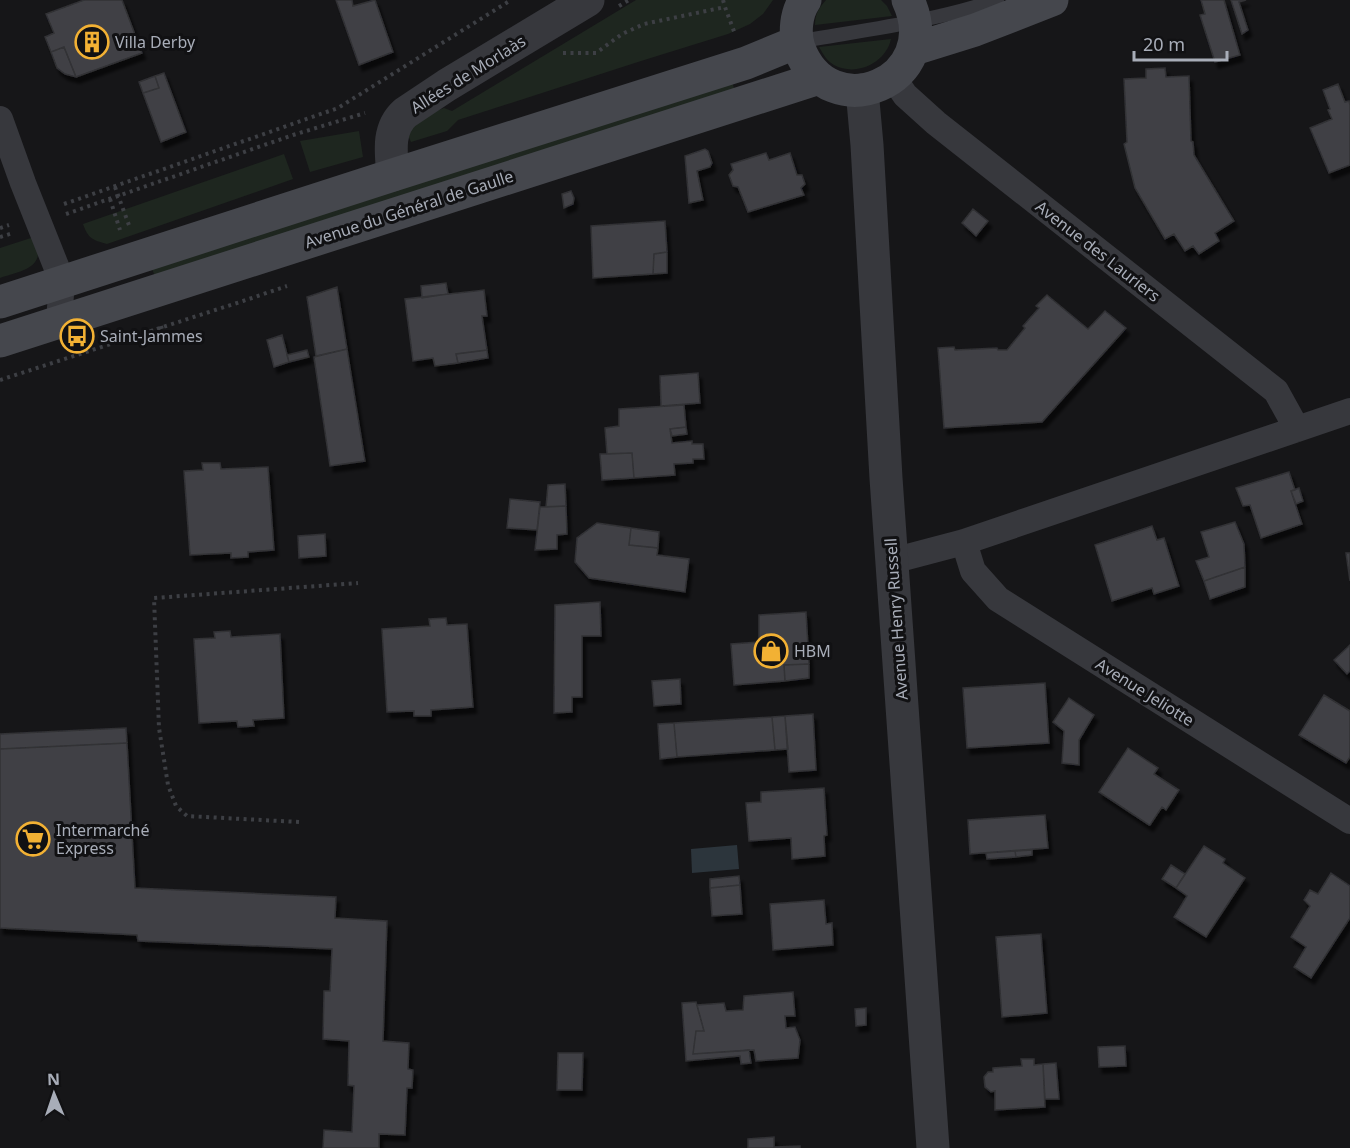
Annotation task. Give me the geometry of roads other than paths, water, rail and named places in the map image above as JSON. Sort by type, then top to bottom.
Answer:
[{"type":"main road","points":[[805,0],[796,23],[797,42],[803,60],[819,78],[832,86],[850,91],[874,88],[889,81],[904,67],[913,23],[975,30],[1052,0]]},
{"type":"main road","points":[[0,302],[62,280],[746,63],[797,42]]},
{"type":"main road","name":"Avenue du Général de Gaulle","points":[[0,341],[819,78]]},
{"type":"street","name":"Allées de Morlaàs","points":[[393,175],[392,132],[399,118],[405,113],[420,102],[599,6]]},
{"type":"street","name":"Avenue des Lauriers","points":[[893,77],[905,95],[936,123],[1276,391],[1297,429]]},
{"type":"street","name":"Avenue Henry Russell","points":[[862,90],[886,478],[933,1148]]},
{"type":"street","points":[[0,119],[62,280],[59,321]]},
{"type":"street","points":[[892,561],[964,542],[1350,411]]},
{"type":"street","name":"Avenue Jeliotte","points":[[964,542],[974,571],[998,599],[1350,821]]},
{"type":"lane","points":[[797,42],[913,23],[997,0]]},
{"type":"place","name":"Villa Derby","points":[[92,42]]},
{"type":"place","name":"Saint-Jammes","points":[[77,336]]},
{"type":"place","name":"HBM","points":[[771,651]]},
{"type":"place","name":"Intermarché Express","points":[[33,839]]}]
